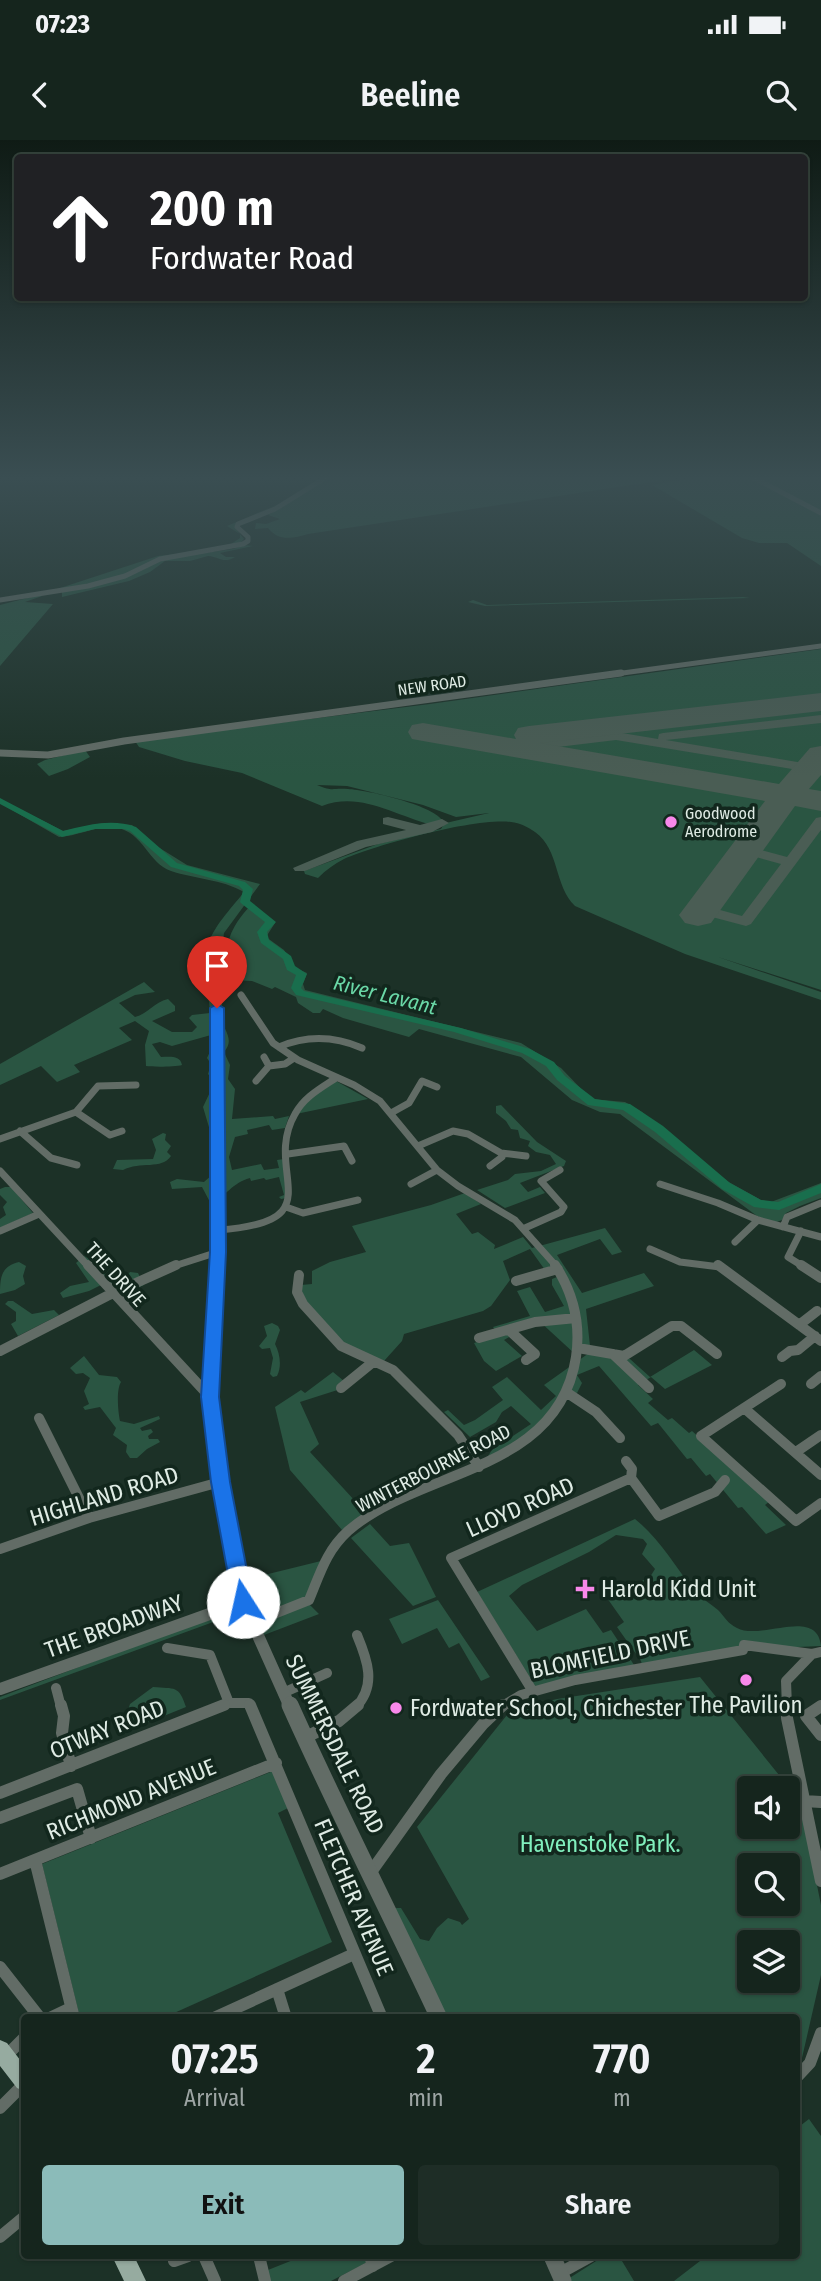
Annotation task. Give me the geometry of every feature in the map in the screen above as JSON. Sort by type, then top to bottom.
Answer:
[{"type":"main road","points":[[3,2053],[21,2078]]},
{"type":"main road","points":[[124,2259],[135,2281]]},
{"type":"street","points":[[0,600],[88,586],[118,578]]},
{"type":"street","name":"NEW ROAD","points":[[0,753],[30,758],[48,757],[124,741],[821,646]]},
{"type":"street","points":[[210,1397],[218,1252],[217,987],[220,978]]},
{"type":"street","points":[[241,995],[251,1007],[260,1027],[279,1047],[294,1058],[380,1101],[437,1170],[452,1183],[525,1228],[558,1269],[516,1281]]},
{"type":"street","points":[[279,1047],[290,1041],[323,1037],[356,1048]]},
{"type":"street","points":[[264,1057],[269,1066]]},
{"type":"street","points":[[257,1081],[269,1066],[285,1064],[294,1058]]},
{"type":"street","points":[[391,1113],[409,1103],[422,1082],[419,1072]]},
{"type":"street","points":[[218,1230],[261,1225],[274,1219],[286,1207],[290,1199],[287,1139],[292,1116],[303,1099],[336,1078]]},
{"type":"street","points":[[422,1082],[438,1087]]},
{"type":"street","points":[[0,1139],[76,1112],[98,1086],[136,1085]]},
{"type":"street","points":[[76,1112],[110,1135],[122,1131]]},
{"type":"street","points":[[20,1131],[56,1166],[77,1165]]},
{"type":"street","points":[[418,1146],[453,1132],[468,1134],[501,1153],[526,1156]]},
{"type":"street","points":[[288,1154],[344,1146],[352,1161]]},
{"type":"street","points":[[490,1166],[502,1157],[501,1153]]},
{"type":"street","points":[[414,1180],[437,1170]]},
{"type":"street","points":[[525,1228],[561,1212],[564,1207],[541,1181],[559,1170]]},
{"type":"street","name":"THE DRIVE","points":[[2,1176],[210,1397]]},
{"type":"street","points":[[660,1184],[758,1220],[821,1237]]},
{"type":"street","points":[[286,1207],[303,1213],[358,1199]]},
{"type":"street","points":[[783,1227],[787,1217],[821,1203]]},
{"type":"street","points":[[0,1231],[39,1214]]},
{"type":"street","points":[[735,1242],[758,1220]]},
{"type":"street","points":[[801,1231],[790,1249],[788,1258],[821,1278]]},
{"type":"street","points":[[650,1249],[680,1262],[717,1265],[818,1339],[782,1357]]},
{"type":"street","points":[[0,1351],[113,1294],[195,1258],[218,1252]]},
{"type":"street","name":"WINTERBOURNE ROAD","points":[[251,1623],[309,1600],[333,1547],[360,1524],[402,1500],[480,1467],[521,1444],[543,1425],[566,1392],[576,1365],[578,1348],[575,1305],[558,1269]]},
{"type":"street","points":[[299,1275],[297,1292],[303,1304],[341,1346],[393,1370],[458,1435],[480,1467]]},
{"type":"street","points":[[799,1325],[817,1311]]},
{"type":"street","points":[[479,1338],[556,1318],[576,1318]]},
{"type":"street","points":[[578,1348],[624,1356],[672,1326],[681,1326],[717,1354]]},
{"type":"street","points":[[509,1330],[535,1354],[526,1360]]},
{"type":"street","points":[[613,1354],[649,1388]]},
{"type":"street","points":[[341,1388],[373,1362]]},
{"type":"street","points":[[811,1384],[821,1376]]},
{"type":"street","points":[[781,1384],[701,1436],[796,1521],[821,1503]]},
{"type":"street","points":[[566,1392],[584,1400],[598,1411],[620,1437]]},
{"type":"street","name":"SUMMERSDALE ROAD","points":[[210,1397],[220,1482],[243,1602],[339,1814],[371,1872],[437,2014]]},
{"type":"street","points":[[744,1408],[821,1475]]},
{"type":"street","points":[[38,1422],[89,1518]]},
{"type":"street","points":[[796,1452],[821,1435]]},
{"type":"street","points":[[626,1461],[632,1469],[631,1478],[659,1516],[715,1492],[726,1478],[738,1469]]},
{"type":"street","name":"LLOYD ROAD","points":[[532,1690],[451,1558],[631,1478]]},
{"type":"street","name":"HIGHLAND ROAD","points":[[0,1549],[89,1518],[220,1482]]},
{"type":"street","name":"THE BROADWAY","points":[[0,1689],[243,1602]]},
{"type":"street","points":[[304,1738],[353,1714],[363,1699],[367,1688],[368,1662],[357,1634]]},
{"type":"street","name":"BLOMFIELD DRIVE","points":[[371,1872],[449,1764],[494,1712],[512,1699],[532,1690],[557,1688],[588,1678],[743,1650],[744,1645],[816,1653]]},
{"type":"street","points":[[167,1648],[210,1655],[229,1703]]},
{"type":"street","points":[[816,1653],[786,1681],[787,1718],[821,1881]]},
{"type":"street","points":[[283,1693],[327,1673]]},
{"type":"street","points":[[56,1688],[64,1716],[62,1732],[71,1766]]},
{"type":"street","name":"FLETCHER AVENUE","points":[[229,1703],[249,1703],[379,2014]]},
{"type":"street","name":"OTWAY ROAD","points":[[0,1793],[229,1703]]},
{"type":"street","points":[[821,1706],[806,1716],[821,1735]]},
{"type":"street","name":"RICHMOND AVENUE","points":[[0,1874],[276,1763]]},
{"type":"street","points":[[0,1818],[77,1788],[91,1838]]},
{"type":"street","points":[[804,1801],[821,1802]]},
{"type":"street","points":[[35,1860],[73,2013]]},
{"type":"street","points":[[223,2014],[354,1954]]},
{"type":"street","points":[[0,1967],[37,2014]]},
{"type":"street","points":[[277,1989],[285,2014]]},
{"type":"street","points":[[800,2074],[810,2063],[821,2033]]},
{"type":"street","points":[[3,2053],[21,2040]]},
{"type":"street","points":[[0,2108],[21,2085]]},
{"type":"street","points":[[0,2236],[21,2219]]},
{"type":"street","points":[[174,2261],[180,2259]]},
{"type":"street","points":[[205,2259],[215,2281]]},
{"type":"street","points":[[260,2259],[265,2281]]},
{"type":"street","points":[[558,2270],[585,2259]]},
{"type":"street","points":[[344,2281],[371,2261]]},
{"type":"green space","points":[[91,578],[113,578],[87,586],[0,599],[51,591]]},
{"type":"green space","points":[[117,578],[136,578],[62,597],[62,591]]},
{"type":"green space","points":[[42,596],[25,602],[53,604],[0,666],[0,605]]},
{"type":"green space","points":[[750,598],[485,606],[468,602],[473,600],[487,605]]},
{"type":"green space","name":"Goodwood Aerodrome","points":[[821,649],[821,990],[718,957],[821,992],[821,1000],[685,954],[575,906],[563,889],[549,848],[532,830],[518,823],[474,824],[427,833],[344,859],[318,878],[305,874],[304,871],[378,844],[441,829],[444,824],[489,813],[456,817],[383,795],[436,814],[442,820],[432,825],[363,803],[336,802],[322,806],[242,773],[185,761],[139,747],[135,741],[430,704]],"holes":[[[317,785],[347,786],[383,795],[330,789]]]},
{"type":"green space","points":[[85,750],[90,757],[49,776],[37,764],[45,760]]},
{"type":"green space","points":[[0,799],[63,831],[103,823],[132,825],[150,842],[187,865],[260,884],[224,933],[219,972],[225,972],[230,937],[237,922],[249,907],[275,923],[266,937],[284,950],[295,968],[307,973],[303,984],[305,990],[521,1043],[561,1068],[591,1099],[625,1102],[642,1112],[727,1181],[761,1200],[771,1202],[821,1183],[821,1198],[786,1213],[782,1220],[774,1223],[757,1216],[620,1114],[600,1112],[572,1100],[521,1057],[419,1029],[409,1037],[343,1018],[323,1009],[320,1013],[313,1013],[298,1003],[296,997],[275,987],[272,989],[252,981],[230,980],[222,995],[224,1012],[221,1017],[229,1039],[224,1052],[230,1065],[228,1079],[235,1089],[232,1119],[273,1116],[275,1119],[289,1116],[285,1128],[272,1130],[269,1125],[247,1130],[248,1134],[235,1137],[229,1157],[232,1170],[261,1164],[264,1170],[279,1168],[277,1160],[284,1159],[287,1198],[279,1197],[284,1195],[279,1177],[244,1180],[211,1204],[202,1187],[172,1189],[170,1182],[177,1179],[204,1182],[223,1165],[221,1158],[210,1151],[211,1134],[203,1107],[213,1080],[208,1074],[211,1064],[207,1058],[214,1043],[211,1035],[172,1046],[160,1042],[152,1044],[161,1057],[174,1057],[179,1060],[182,1065],[179,1066],[146,1066],[145,1045],[149,1031],[135,1021],[119,1028],[132,1040],[74,1065],[80,1072],[57,1082],[41,1066],[0,1085],[0,1064],[144,982],[155,992],[135,995],[119,1003],[135,1017],[168,999],[175,1006],[175,1011],[152,1021],[172,1032],[192,1032],[197,1027],[189,1018],[192,1015],[210,1013],[209,1001],[202,989],[211,982],[201,974],[207,948],[213,932],[244,892],[226,884],[180,874],[163,867],[126,831],[102,828],[59,837],[0,803]]},
{"type":"green space","points":[[336,1081],[368,1099],[296,1114],[307,1100]]},
{"type":"green space","points":[[501,1105],[537,1142],[566,1161],[564,1166],[520,1183],[528,1192],[540,1187],[545,1193],[505,1208],[477,1190],[508,1180],[515,1174],[541,1171],[556,1164],[550,1155],[536,1152],[528,1146],[530,1141],[520,1138],[518,1130],[511,1129],[496,1113],[496,1106]]},
{"type":"green space","points":[[163,1133],[171,1146],[167,1152],[171,1156],[167,1160],[123,1170],[113,1169],[117,1160],[153,1159],[156,1150],[152,1139]]},
{"type":"green space","points":[[11,1187],[33,1213],[0,1228],[0,1219],[6,1215],[3,1207],[7,1202],[0,1195],[0,1189]]},
{"type":"green space","points":[[465,1193],[481,1204],[456,1214],[472,1234],[478,1232],[495,1245],[494,1249],[523,1237],[532,1248],[605,1228],[622,1252],[612,1255],[600,1239],[557,1255],[582,1293],[644,1273],[654,1286],[586,1309],[590,1346],[575,1354],[538,1320],[496,1331],[493,1327],[530,1316],[517,1291],[530,1287],[545,1312],[564,1306],[552,1285],[552,1279],[557,1277],[551,1268],[545,1270],[530,1249],[503,1261],[510,1280],[491,1306],[483,1311],[404,1334],[402,1341],[384,1361],[352,1348],[337,1338],[317,1316],[302,1292],[301,1285],[312,1284],[312,1271],[330,1262],[366,1252],[352,1226]]},
{"type":"green space","points":[[84,1256],[108,1271],[112,1279],[122,1281],[130,1272],[138,1273],[144,1285],[129,1292],[115,1288],[107,1282],[89,1291],[63,1298],[60,1293],[70,1286],[89,1282],[76,1263]]},
{"type":"green space","points":[[19,1262],[26,1266],[23,1276],[25,1284],[0,1294],[0,1283],[5,1270]]},
{"type":"green space","points":[[13,1301],[32,1314],[54,1310],[59,1315],[18,1336],[11,1324],[16,1321],[16,1312],[5,1304]]},
{"type":"green space","points":[[272,1323],[280,1330],[275,1344],[280,1368],[277,1376],[273,1377],[270,1374],[273,1358],[270,1348],[262,1349],[259,1346],[267,1336],[264,1326]]},
{"type":"green space","points":[[507,1332],[511,1336],[504,1340],[522,1356],[496,1371],[484,1361],[474,1343]]},
{"type":"green space","points":[[694,1350],[712,1365],[665,1389],[651,1377],[638,1385],[653,1399],[648,1403],[668,1420],[672,1418],[689,1433],[692,1431],[770,1501],[765,1505],[786,1525],[766,1534],[742,1507],[738,1508],[710,1474],[706,1476],[691,1458],[687,1459],[658,1423],[651,1426],[599,1366],[577,1375],[582,1383],[577,1393],[565,1391],[531,1431],[486,1459],[492,1450],[531,1424],[511,1406],[502,1412],[496,1422],[470,1437],[444,1412],[448,1410],[464,1425],[475,1420],[503,1400],[492,1387],[507,1377],[541,1410],[556,1396],[544,1385],[589,1353],[630,1359],[650,1377]]},
{"type":"green space","points":[[84,1356],[99,1375],[117,1377],[121,1382],[118,1395],[120,1421],[134,1424],[159,1416],[160,1419],[140,1428],[142,1431],[151,1429],[153,1432],[148,1436],[149,1439],[158,1439],[160,1442],[137,1458],[130,1458],[126,1452],[127,1445],[113,1435],[116,1428],[100,1407],[85,1410],[83,1407],[89,1404],[84,1391],[90,1378],[83,1373],[76,1374],[70,1368]]},
{"type":"green space","points":[[333,1372],[350,1386],[300,1402],[319,1444],[310,1452],[367,1514],[342,1530],[290,1470],[275,1407],[301,1390],[305,1393]]},
{"type":"green space","points":[[635,1519],[659,1543],[695,1592],[734,1626],[747,1631],[799,1626],[810,1628],[817,1634],[821,1646],[729,1650],[643,1670],[641,1661],[617,1627],[624,1622],[607,1598],[650,1577],[655,1569],[642,1554],[647,1544],[643,1539],[616,1535],[589,1552],[522,1585],[509,1596],[537,1631],[586,1609],[603,1633],[611,1630],[638,1671],[537,1689],[477,1592]]},
{"type":"green space","points":[[370,1524],[390,1546],[409,1543],[436,1597],[413,1606],[351,1538]]},
{"type":"green space","points":[[321,1561],[305,1598],[263,1615],[255,1612],[244,1580]]},
{"type":"green space","points":[[438,1600],[490,1677],[481,1681],[459,1643],[449,1648],[437,1628],[402,1644],[389,1619]]},
{"type":"green space","points":[[309,1604],[319,1614],[264,1635],[262,1629],[266,1621]]},
{"type":"green space","points":[[232,1609],[238,1611],[242,1621],[227,1617],[0,1700],[0,1697]]},
{"type":"green space","name":"Havenstoke Park.","points":[[700,1677],[780,1776],[737,1776],[737,1839],[800,1839],[800,1801],[821,1905],[821,1975],[802,2058],[800,2060],[800,2014],[441,2014],[392,1908],[401,1908],[420,1939],[429,1941],[437,1928],[448,1918],[462,1925],[469,1919],[417,1827],[511,1710],[557,1699]]},
{"type":"green space","points":[[153,1687],[175,1690],[181,1695],[186,1707],[134,1728],[128,1710],[130,1704]]},
{"type":"green space","points":[[273,1771],[288,1808],[278,1813],[332,1942],[172,2014],[79,2014],[42,1864]]},
{"type":"green space","points":[[809,2119],[821,2136],[821,2281],[674,2281],[700,2261],[699,2259],[800,2259],[800,2126]]},
{"type":"green space","points":[[296,2259],[365,2259],[366,2263],[331,2281],[266,2281],[263,2272]]},
{"type":"green space","points":[[599,2259],[624,2259],[622,2261],[634,2281],[569,2281],[568,2279]]},
{"type":"waterway","name":"River Lavant","points":[[0,801],[62,834],[95,826],[125,826],[133,829],[174,865],[242,884],[248,889],[245,902],[271,922],[262,932],[264,941],[287,958],[291,968],[302,974],[296,988],[300,993],[457,1030],[526,1051],[550,1064],[561,1078],[592,1102],[626,1107],[659,1129],[726,1186],[758,1204],[779,1206],[821,1188]]},
{"type":"taxiway","points":[[663,737],[821,719]]},
{"type":"taxiway","points":[[516,748],[616,736],[810,768]]},
{"type":"taxiway","points":[[388,821],[420,829],[442,823]]},
{"type":"taxiway","points":[[702,910],[746,921],[821,821]]},
{"type":"taxiway","points":[[300,868],[362,844],[427,829]]},
{"type":"taxiway","points":[[747,850],[790,862]]},
{"type":"runway","points":[[529,735],[821,702]]},
{"type":"runway","points":[[423,732],[787,795]]},
{"type":"runway","points":[[787,795],[821,755]]},
{"type":"runway","points":[[698,915],[787,795]]},
{"type":"runway","points":[[787,795],[821,801]]},
{"type":"place","name":"Goodwood Aerodrome","points":[[671,822]]},
{"type":"place","name":"Harold Kidd Unit","points":[[585,1589]]},
{"type":"place","name":"The Pavilion","points":[[746,1680]]},
{"type":"place","name":"Fordwater School, Chichester","points":[[396,1708]]},
{"type":"route","points":[[217,1008],[218,1252],[210,1397],[220,1482],[243,1602]]}]
